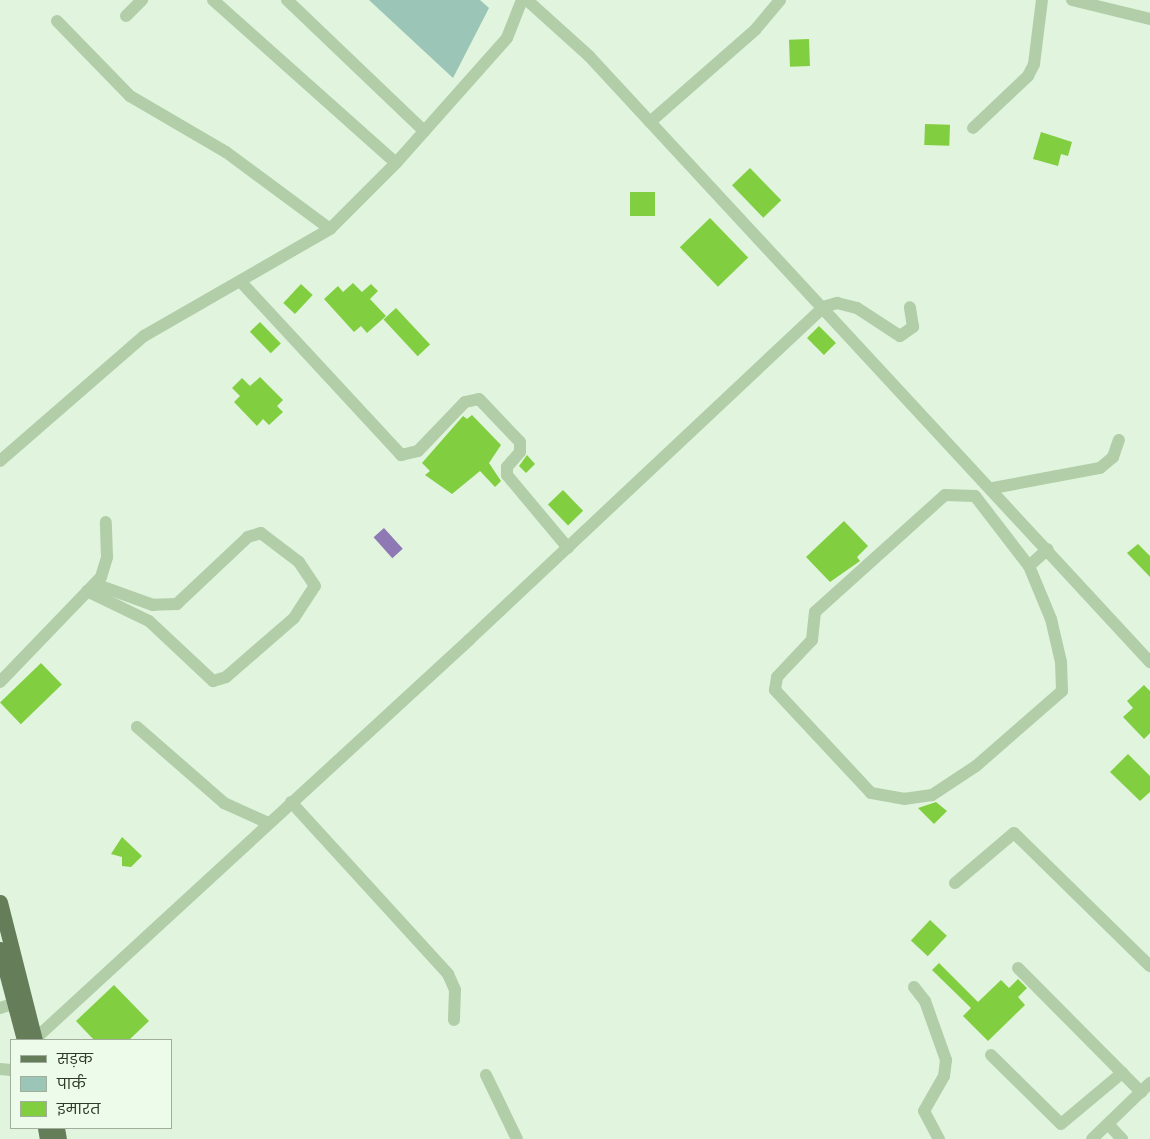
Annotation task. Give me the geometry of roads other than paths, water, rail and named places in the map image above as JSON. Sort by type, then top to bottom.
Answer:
[{"type":"main road","points":[[0,902],[31,1039]]},
{"type":"main road","points":[[0,949],[15,1003],[31,1039]]},
{"type":"street","points":[[126,16],[142,0]]},
{"type":"street","points":[[213,0],[396,163]]},
{"type":"street","points":[[287,0],[424,131]]},
{"type":"street","points":[[0,461],[126,348],[330,229],[396,163],[508,38],[522,0]]},
{"type":"street","points":[[527,0],[566,32],[993,488],[1150,662]]},
{"type":"street","points":[[650,122],[755,30],[780,0]]},
{"type":"street","points":[[973,128],[1028,76],[1034,64],[1042,0]]},
{"type":"street","points":[[1072,0],[1150,20]]},
{"type":"street","points":[[57,21],[130,96],[226,152],[330,229]]},
{"type":"street","points":[[241,282],[401,455],[418,451],[465,402],[479,399],[520,442],[520,452],[506,467],[507,476],[568,548]]},
{"type":"street","points":[[32,1039],[568,548],[823,307],[848,305],[900,336],[913,328],[910,307]]},
{"type":"street","points":[[993,488],[1100,468],[1113,458],[1119,440]]},
{"type":"street","points":[[945,495],[975,496],[1029,566],[1051,619],[1062,662],[1062,691],[976,766],[932,795],[905,799],[871,793],[775,690],[777,676],[812,640],[815,612],[945,495]]},
{"type":"street","points":[[0,682],[91,588],[105,567],[106,522]]},
{"type":"street","points":[[261,533],[299,562],[315,586],[294,618],[226,677],[213,681],[149,621],[91,588],[153,605],[177,604],[248,537],[261,533]]},
{"type":"street","points":[[1029,566],[1048,549]]},
{"type":"street","points":[[137,727],[224,803],[268,823]]},
{"type":"street","points":[[291,802],[448,974],[455,990],[454,1020]]},
{"type":"street","points":[[955,883],[1014,833],[1150,966]]},
{"type":"street","points":[[1018,968],[1140,1092]]},
{"type":"street","points":[[914,987],[933,1020],[946,1060],[944,1076],[924,1111],[939,1139]]},
{"type":"street","points":[[0,1008],[15,1003]]},
{"type":"street","points":[[991,1054],[1061,1124],[1122,1073]]},
{"type":"street","points":[[486,1075],[518,1139]]},
{"type":"street","points":[[1092,1139],[1150,1083]]},
{"type":"street","points":[[1108,1124],[1122,1139]]}]
